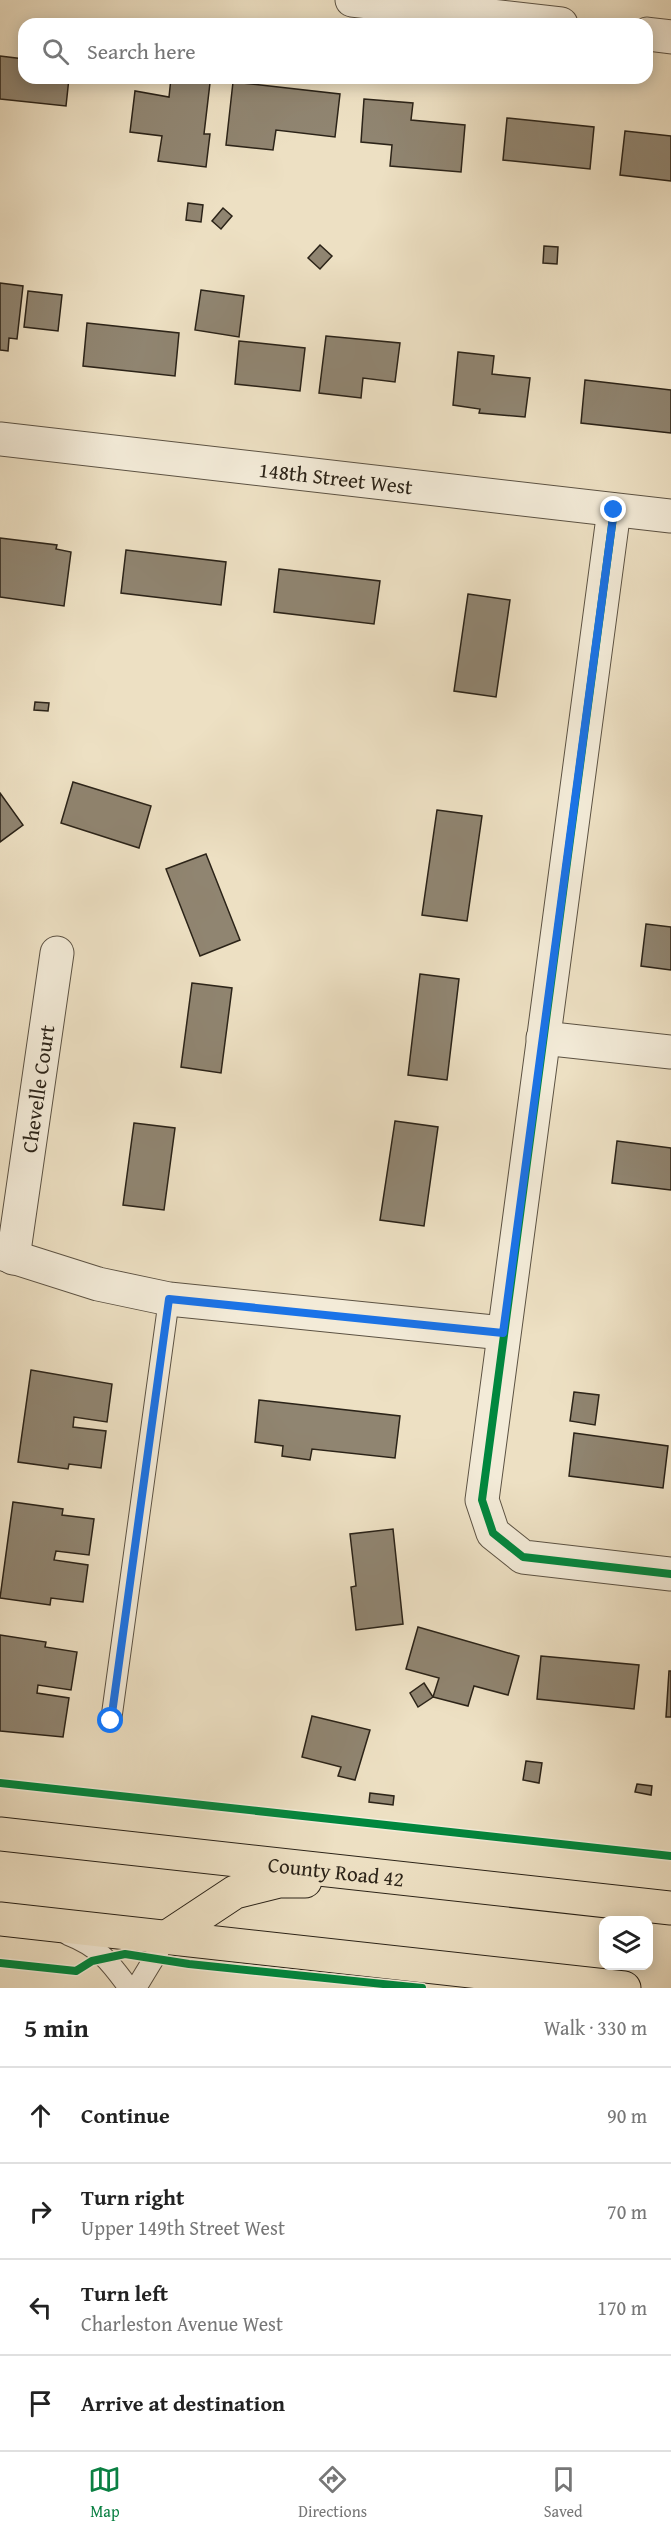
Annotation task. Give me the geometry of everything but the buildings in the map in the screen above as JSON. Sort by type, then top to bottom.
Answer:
[{"type":"highway","name":"County Road 42","points":[[0,1834],[671,1908]]},
{"type":"highway","points":[[167,1936],[235,1892],[279,1881],[328,1881],[671,1918]]},
{"type":"highway","points":[[0,1919],[624,1988]]},
{"type":"street","points":[[352,0],[509,18]]},
{"type":"street","points":[[653,35],[671,37]]},
{"type":"street","name":"148th Street West","points":[[0,439],[671,516]]},
{"type":"street","points":[[614,510],[482,1500],[493,1533],[523,1557],[671,1574]]},
{"type":"street","name":"Chevelle Court","points":[[6,1256],[57,953]]},
{"type":"street","points":[[543,1038],[671,1052]]},
{"type":"street","points":[[6,1256],[98,1284],[169,1299],[503,1333]]},
{"type":"lane","points":[[111,1721],[169,1299]]},
{"type":"lane","points":[[35,1923],[89,1943],[106,1958],[129,1988]]},
{"type":"lane","points":[[136,1988],[167,1936]]},
{"type":"cycle path","points":[[614,510],[482,1500],[493,1533],[523,1557],[671,1574]]},
{"type":"cycle path","points":[[0,1783],[671,1856]]},
{"type":"cycle path","points":[[0,1963],[76,1971],[92,1961],[125,1954],[189,1964],[422,1988]]},
{"type":"route","points":[[111,1721],[169,1299],[503,1333],[614,510]]}]
